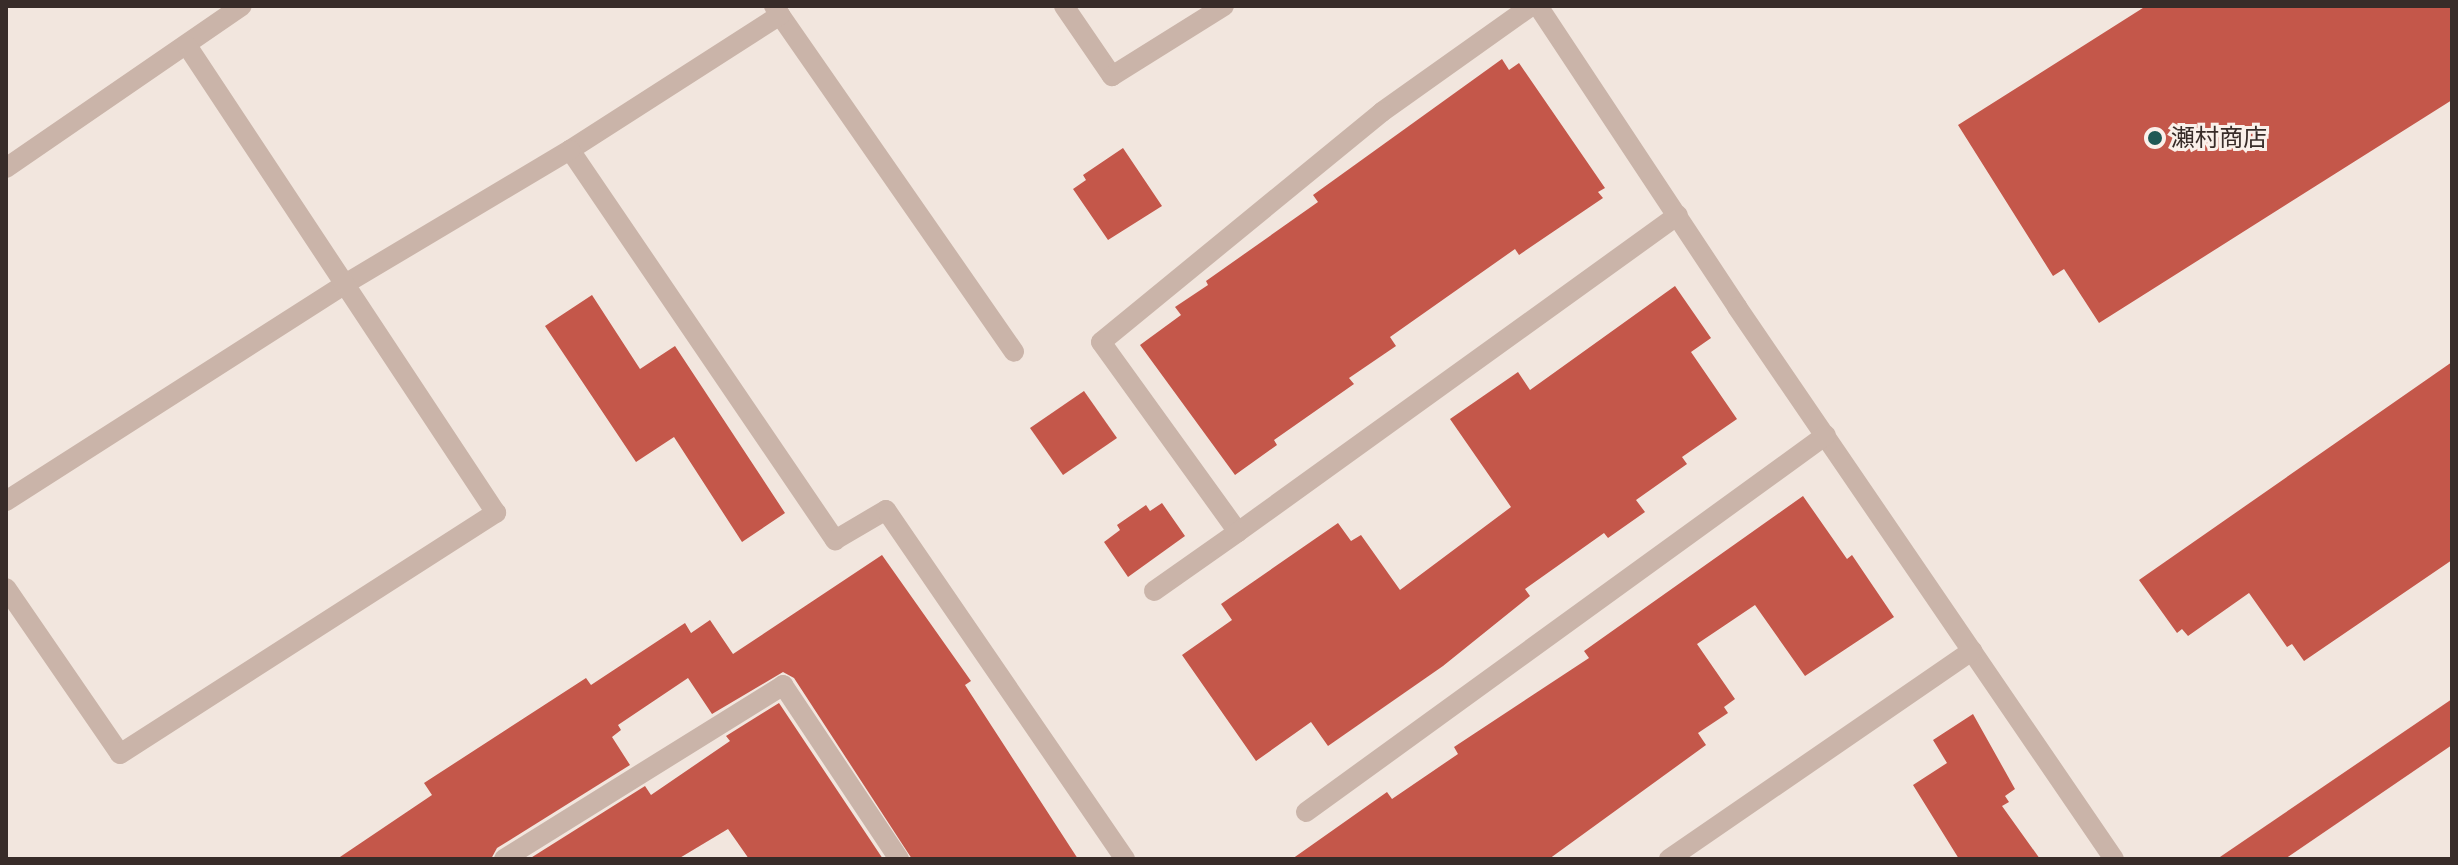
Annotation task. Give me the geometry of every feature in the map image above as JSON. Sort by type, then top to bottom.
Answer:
[{"type":"street","points":[[6,168],[93,106],[188,47],[242,6]]},
{"type":"street","points":[[1064,6],[1112,76],[1224,6]]},
{"type":"street","points":[[1238,532],[1101,342],[1382,112],[1531,6]]},
{"type":"street","points":[[1538,6],[2114,859]]},
{"type":"street","points":[[6,501],[345,284],[570,150],[777,10],[1014,352]]},
{"type":"street","points":[[6,588],[120,754],[496,513],[188,47]]},
{"type":"street","points":[[570,150],[835,540],[886,510],[1125,859]]},
{"type":"street","points":[[1154,591],[1678,215]]},
{"type":"street","points":[[1306,812],[1826,435]]},
{"type":"street","points":[[1674,858],[1972,651]]},
{"type":"street","points":[[504,859],[783,685],[899,859]]},
{"type":"building","points":[[2146,6],[2452,6],[2452,100],[2099,323],[2064,269],[2053,276],[1958,125]]},
{"type":"building","points":[[1502,59],[1509,70],[1519,63],[1605,188],[1598,192],[1603,198],[1519,255],[1515,249],[1390,337],[1396,346],[1349,378],[1354,384],[1274,440],[1277,445],[1235,475],[1140,345],[1181,315],[1175,307],[1208,285],[1206,281],[1318,202],[1313,195]]},
{"type":"building","points":[[1123,148],[1162,206],[1108,240],[1073,189],[1086,180],[1083,175]]},
{"type":"building","points":[[1675,286],[1711,338],[1691,352],[1737,419],[1682,457],[1687,464],[1636,500],[1645,512],[1608,538],[1604,533],[1525,589],[1530,596],[1443,666],[1328,746],[1311,722],[1256,761],[1182,655],[1232,620],[1221,604],[1338,523],[1351,541],[1361,535],[1400,590],[1511,507],[1450,419],[1518,372],[1530,390]]},
{"type":"building","points":[[592,295],[640,369],[675,346],[785,513],[742,542],[674,437],[636,462],[545,326]]},
{"type":"building","points":[[2452,362],[2452,560],[2304,661],[2292,644],[2287,647],[2249,593],[2188,636],[2182,629],[2177,633],[2139,580]]},
{"type":"building","points":[[1084,391],[1117,438],[1063,475],[1030,428]]},
{"type":"building","points":[[1803,496],[1847,559],[1852,555],[1894,617],[1805,676],[1755,605],[1697,644],[1735,699],[1724,707],[1728,713],[1698,733],[1706,745],[1549,859],[1292,859],[1387,792],[1392,799],[1458,754],[1454,747],[1589,658],[1584,651]]},
{"type":"building","points":[[1162,503],[1185,536],[1128,577],[1104,542],[1120,530],[1117,525],[1146,505],[1150,511]]},
{"type":"building","points":[[882,555],[971,681],[965,685],[1078,859],[912,859],[794,678],[783,672],[712,714],[688,678],[618,725],[621,730],[612,737],[630,765],[497,848],[491,859],[337,859],[432,795],[424,783],[586,678],[591,685],[685,623],[691,633],[710,620],[733,654]]},
{"type":"building","points":[[2452,699],[2452,745],[2285,859],[2217,859]]},
{"type":"building","points":[[779,703],[883,859],[749,859],[728,829],[678,859],[529,859],[645,786],[651,795],[730,741],[726,736]]},
{"type":"building","points":[[1973,714],[2015,789],[2005,796],[2009,802],[2002,806],[2040,859],[1959,859],[1913,785],[1947,763],[1933,740]]},
{"type":"place","name":"瀬村商店","points":[[2155,138]]}]
